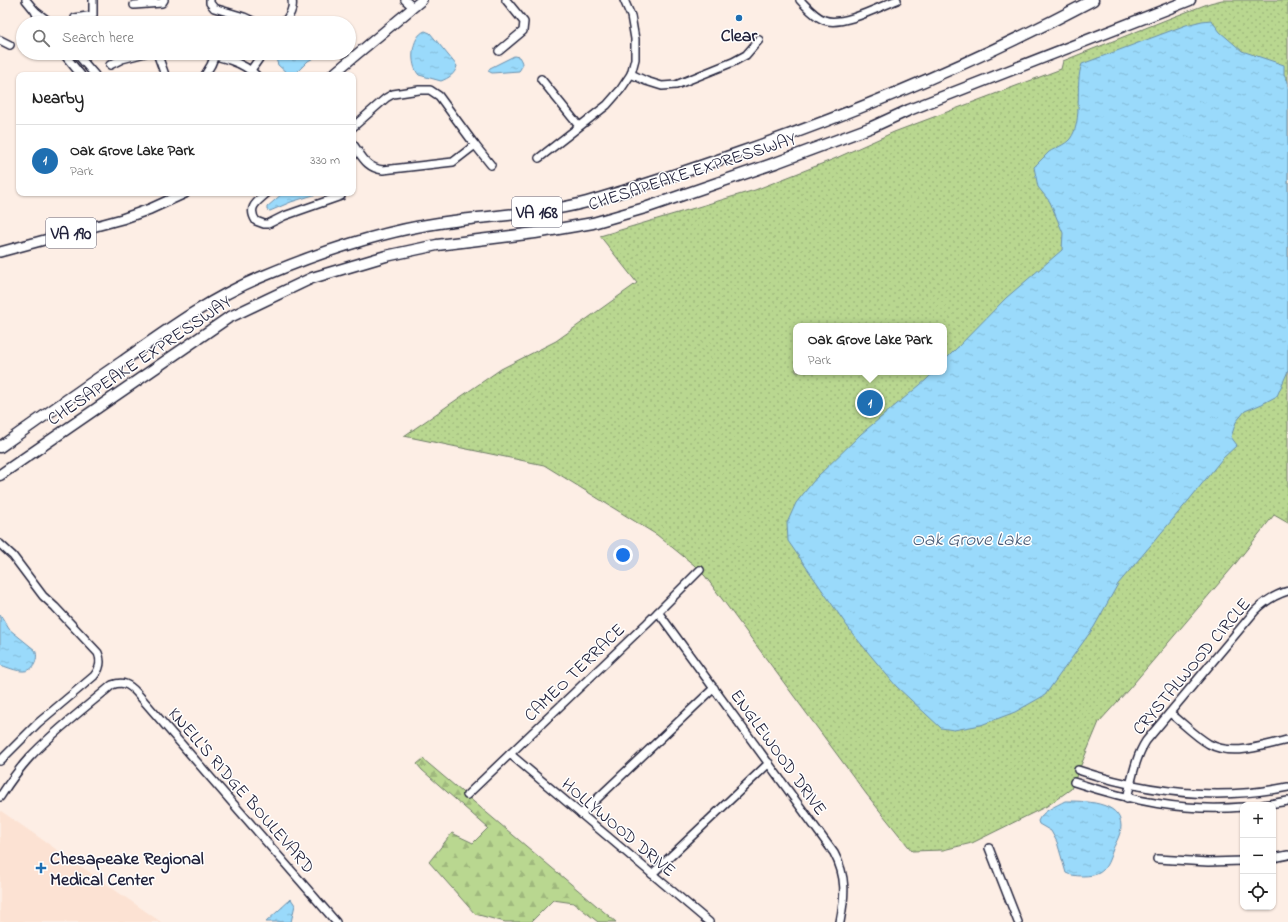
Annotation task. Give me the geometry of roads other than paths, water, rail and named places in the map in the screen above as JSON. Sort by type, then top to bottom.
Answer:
[{"type":"highway","name":"CHESAPEAKE EXPRESSWAY","points":[[0,447],[183,318],[258,278],[317,255],[379,235],[438,223],[517,215],[578,204],[692,169],[810,127],[903,90],[968,62],[1093,0]]},
{"type":"highway","name":"CHESAPEAKE EXPRESSWAY","points":[[0,475],[228,318],[312,278],[386,256],[437,245],[535,233],[593,223],[645,208],[778,162],[872,127],[910,110],[1190,0]]},
{"type":"main road","points":[[356,55],[422,0]]},
{"type":"main road","points":[[336,72],[350,60]]},
{"type":"main road","name":"VA 190","points":[[0,252],[122,219],[171,196]]},
{"type":"street","points":[[26,0],[35,11],[42,16]]},
{"type":"street","points":[[87,16],[93,15],[93,0]]},
{"type":"street","points":[[134,5],[162,4],[164,0]]},
{"type":"street","points":[[210,0],[210,3],[214,8],[244,16]]},
{"type":"street","points":[[289,16],[293,4],[292,0]]},
{"type":"street","points":[[405,0],[413,7]]},
{"type":"street","points":[[499,51],[523,31],[524,22],[506,0]]},
{"type":"street","points":[[539,158],[615,97],[631,74],[635,59],[635,39],[631,16],[624,0]]},
{"type":"street","points":[[800,0],[817,17],[823,20],[840,22],[897,0]]},
{"type":"street","points":[[35,11],[37,16]]},
{"type":"street","points":[[0,40],[10,45]]},
{"type":"street","points":[[631,74],[662,86],[676,85],[746,55],[759,40]]},
{"type":"street","points":[[69,60],[79,72]]},
{"type":"street","points":[[82,60],[92,72]]},
{"type":"street","points":[[110,65],[123,60]]},
{"type":"street","points":[[160,60],[164,72]]},
{"type":"street","points":[[208,72],[213,60]]},
{"type":"street","points":[[232,60],[243,64],[253,72],[259,60]]},
{"type":"street","points":[[541,79],[579,126]]},
{"type":"street","points":[[356,124],[386,98],[393,94],[418,90],[430,90],[439,96],[491,165]]},
{"type":"street","points":[[356,148],[367,164],[383,170],[453,162],[475,145]]},
{"type":"street","points":[[263,196],[252,207],[252,212],[256,221],[264,224],[268,224],[284,216],[341,196]]},
{"type":"street","points":[[0,544],[13,556],[43,596],[56,607],[100,657],[100,664],[94,676],[38,723],[0,761]]},
{"type":"street","name":"CAMEO TERRACE","points":[[467,796],[700,570]]},
{"type":"street","name":"CRYSTALWOOD CIRCLE","points":[[1127,798],[1136,760],[1141,749],[1261,605],[1268,599],[1288,591]]},
{"type":"street","name":"ENGLEWOOD DRIVE","points":[[658,612],[834,853],[840,864],[844,878],[840,922]]},
{"type":"street","name":"KNELL'S RIDGE BOULEVARD","points":[[0,797],[19,770],[51,737],[112,685],[121,682],[131,687],[137,693],[336,922]]},
{"type":"street","points":[[581,814],[714,688]]},
{"type":"street","points":[[1170,713],[1203,740],[1222,749],[1239,750],[1288,740]]},
{"type":"street","name":"HOLLYWOOD DRIVE","points":[[510,754],[709,922]]},
{"type":"street","points":[[652,874],[769,763]]},
{"type":"street","points":[[1078,770],[1130,785],[1181,793],[1245,793],[1288,787]]},
{"type":"street","points":[[1074,782],[1127,798],[1156,804],[1185,808],[1240,807]]},
{"type":"street","points":[[1276,803],[1288,801]]},
{"type":"street","points":[[989,848],[1018,922]]},
{"type":"street","points":[[1276,857],[1288,855]]},
{"type":"street","points":[[1157,859],[1208,862],[1240,861]]},
{"type":"water","name":"Oak Grove Lake","points":[[1211,20],[1220,32],[1242,51],[1284,65],[1284,74],[1288,82],[1288,371],[1277,396],[1245,411],[1236,422],[1231,437],[1237,445],[1222,459],[1118,584],[1094,627],[1045,695],[1015,712],[981,725],[954,730],[941,728],[896,686],[852,633],[788,541],[787,523],[796,503],[816,478],[861,434],[931,375],[947,375],[947,358],[1006,298],[1062,250],[1063,233],[1050,202],[1038,187],[1034,167],[1049,152],[1068,141],[1074,131],[1077,122],[1079,82],[1082,64],[1186,25]]},
{"type":"water","points":[[425,31],[430,33],[457,66],[455,71],[447,79],[441,81],[419,75],[416,70],[413,58],[414,44],[420,34]]},
{"type":"water","points":[[514,56],[519,57],[522,64],[519,71],[492,73],[488,71],[490,68]]},
{"type":"water","points":[[276,60],[310,60],[297,72],[286,72],[278,65]]},
{"type":"water","points":[[280,196],[310,196],[270,211],[267,210],[267,207]]},
{"type":"water","points":[[0,614],[9,629],[35,650],[36,661],[29,670],[19,671],[0,665]]},
{"type":"water","points":[[1065,801],[1081,801],[1100,804],[1115,812],[1119,818],[1121,829],[1119,835],[1106,866],[1099,873],[1082,876],[1066,873],[1057,842],[1051,831],[1039,824],[1038,821],[1043,814]]},
{"type":"water","points":[[291,899],[295,905],[291,922],[266,922]]},
{"type":"place","name":"Clear","points":[[739,18]]},
{"type":"place","name":"Oak Grove Lake Park","points":[[870,403]]},
{"type":"place","name":"Chesapeake Regional Medical Center","points":[[41,868]]}]
